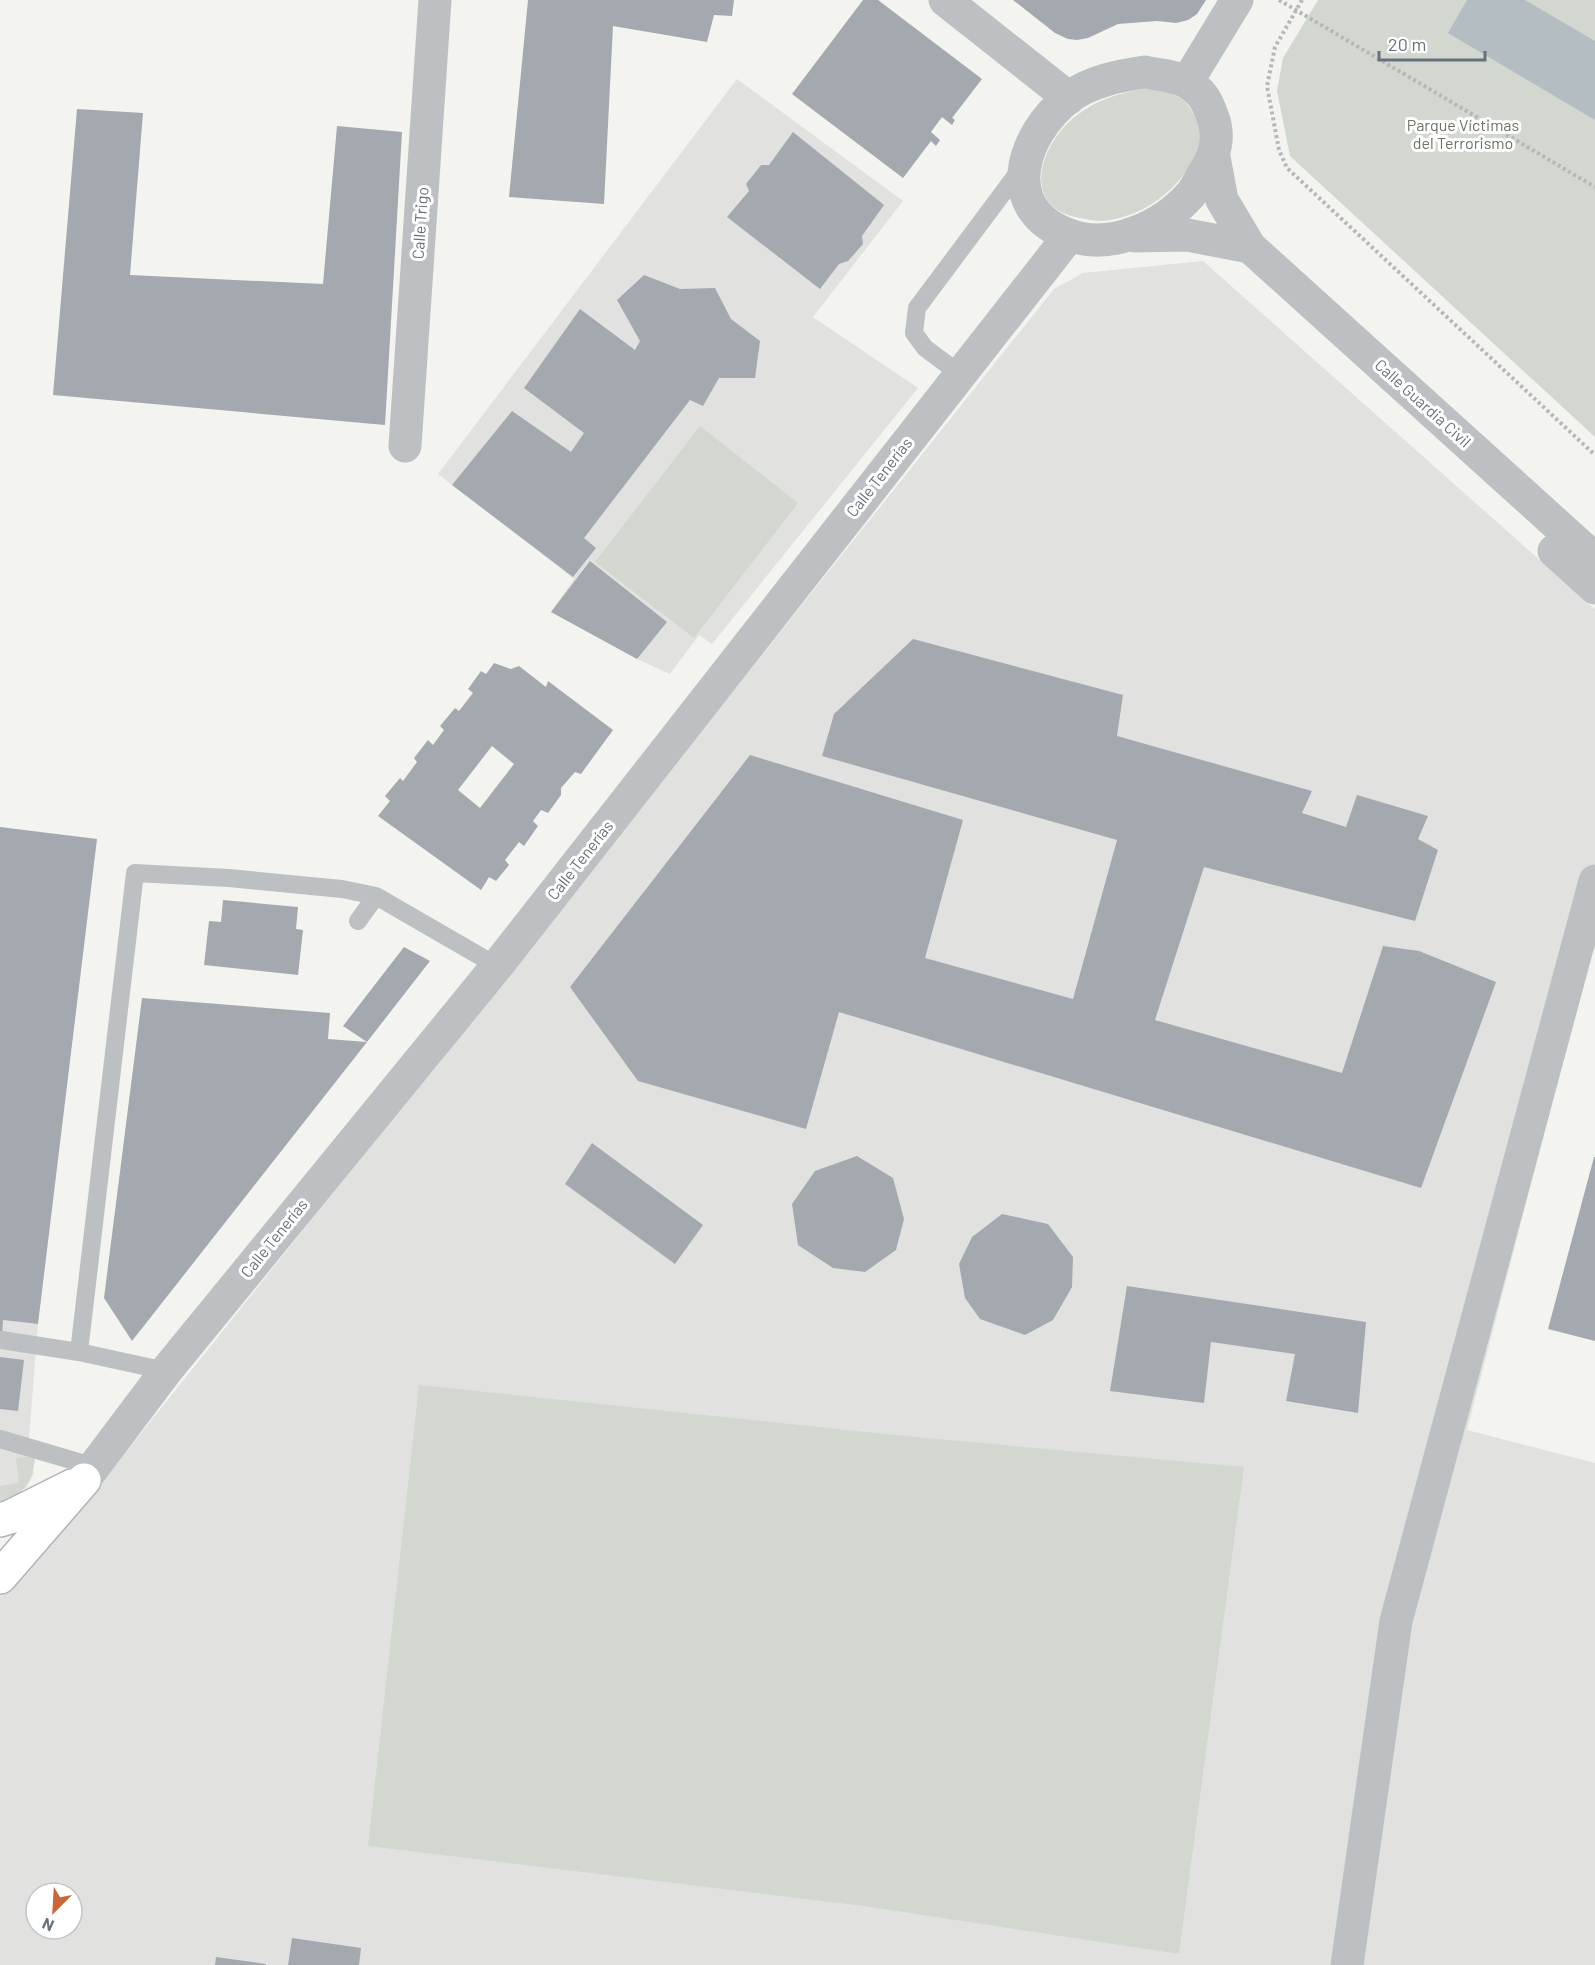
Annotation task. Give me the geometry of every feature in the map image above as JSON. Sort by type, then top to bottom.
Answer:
[{"type":"highway","points":[[0,1520],[10,1517],[90,1474]]},
{"type":"highway","points":[[0,1577],[90,1474]]},
{"type":"street","name":"Calle Trigo","points":[[405,446],[435,0]]},
{"type":"street","points":[[945,0],[1069,98]]},
{"type":"street","points":[[1187,82],[1237,0]]},
{"type":"street","points":[[1126,236],[1157,222],[1192,193],[1214,157],[1217,133],[1214,118],[1205,97],[1187,82],[1145,72],[1113,76],[1086,87],[1069,98],[1041,129],[1031,144],[1026,162],[1024,188],[1036,216],[1070,236],[1102,239],[1126,236],[1187,235],[1250,247]]},
{"type":"street","name":"Calle Guardia Civil","points":[[1214,157],[1222,200],[1250,247],[1595,559]]},
{"type":"street","name":"Calle Tenerías","points":[[90,1474],[166,1371],[497,966],[1070,236]]},
{"type":"street","points":[[1376,361],[1392,395],[1437,445],[1595,588]]},
{"type":"street","points":[[1347,1965],[1396,1621],[1595,881]]},
{"type":"lane","points":[[960,374],[926,348],[914,333],[917,308],[1026,162]]},
{"type":"lane","points":[[79,1352],[135,873],[229,878],[342,889],[376,896],[497,966]]},
{"type":"lane","points":[[358,921],[376,896]]},
{"type":"lane","points":[[1,1340],[79,1352],[166,1371]]},
{"type":"lane","points":[[0,1439],[90,1474]]},
{"type":"path","points":[[1280,0],[1595,187]]},
{"type":"path","points":[[1302,0],[1275,46],[1267,86],[1279,150],[1287,168],[1595,455]]},
{"type":"shaded area","points":[[1467,0],[1525,0],[1595,41],[1595,120],[1448,33]]},
{"type":"shaded area","points":[[737,79],[903,201],[813,317],[918,388],[712,644],[699,635],[670,674],[637,659],[551,612],[574,579],[438,474]]},
{"type":"shaded area","points":[[1203,261],[1595,609],[1595,949],[1591,954],[1467,1430],[1595,1463],[1595,1965],[0,1965],[0,1597],[67,1526],[1054,289],[1083,273]]},
{"type":"shaded area","points":[[0,1319],[38,1324],[28,1451],[34,1473],[27,1487],[0,1503]]},
{"type":"green space","name":"Parque Víctimas del Terrorismo","points":[[1318,0],[1595,0],[1595,437],[1290,156],[1277,91],[1283,58]]},
{"type":"green space","points":[[1143,89],[1167,92],[1180,98],[1191,109],[1201,135],[1189,166],[1181,178],[1159,199],[1132,214],[1102,221],[1080,218],[1062,212],[1050,203],[1043,191],[1041,177],[1050,148],[1059,134],[1078,114],[1095,104],[1113,96]]},
{"type":"green space","points":[[700,426],[798,503],[694,638],[595,562]]},
{"type":"green space","points":[[419,1385],[905,1436],[1244,1467],[1179,1954],[864,1906],[368,1846]]},
{"type":"green space","points":[[32,1456],[35,1458],[32,1473],[21,1492],[0,1503],[0,1486],[19,1483],[16,1458]]},
{"type":"building","points":[[528,0],[734,0],[732,16],[714,15],[707,42],[613,26],[604,204],[509,197]]},
{"type":"building","points":[[863,0],[878,0],[982,79],[952,118],[955,120],[952,125],[942,117],[931,132],[940,140],[936,146],[931,141],[903,178],[792,94]]},
{"type":"building","points":[[1013,0],[1206,0],[1197,14],[1188,20],[1176,23],[1157,21],[1118,24],[1088,38],[1077,40],[1055,33]]},
{"type":"building","points":[[77,109],[143,113],[130,275],[323,284],[337,126],[402,132],[385,425],[53,395]]},
{"type":"building","points":[[793,132],[884,205],[862,236],[863,244],[848,261],[839,264],[820,289],[727,217],[749,191],[746,184],[761,165],[769,165]]},
{"type":"building","points":[[644,275],[680,289],[715,288],[731,319],[760,341],[755,378],[719,378],[703,406],[690,400],[584,538],[596,548],[573,577],[452,485],[512,411],[571,452],[584,433],[524,388],[580,309],[635,350],[640,341],[617,300]]},
{"type":"building","points":[[590,561],[667,622],[637,659],[551,612]]},
{"type":"building","points":[[913,639],[1123,695],[1117,736],[1312,791],[1302,813],[1346,827],[1357,795],[1428,816],[1418,839],[1438,850],[1415,921],[1204,867],[1155,1020],[1342,1073],[1383,946],[1419,951],[1496,982],[1421,1188],[839,1012],[806,1129],[638,1081],[570,987],[750,755],[963,820],[925,958],[1073,999],[1117,840],[822,756],[834,714]]},
{"type":"building","points":[[494,663],[511,669],[519,666],[546,687],[548,681],[613,730],[581,774],[575,772],[561,788],[561,795],[548,813],[541,810],[533,821],[538,826],[524,846],[519,842],[505,860],[509,865],[496,881],[489,877],[481,890],[378,816],[390,801],[385,796],[400,778],[403,781],[417,762],[414,758],[428,740],[433,745],[444,730],[440,726],[455,708],[459,711],[473,693],[468,689],[481,671],[486,674]],"holes":[[[492,746],[514,764],[480,808],[458,790]]]},
{"type":"building","points":[[0,827],[97,839],[38,1324],[3,1320],[2,1337],[0,1337]]},
{"type":"building","points":[[223,900],[298,907],[296,929],[303,930],[298,975],[204,965],[209,921],[221,922]]},
{"type":"building","points":[[404,947],[430,961],[367,1042],[343,1026]]},
{"type":"building","points":[[142,998],[330,1013],[328,1039],[367,1042],[132,1341],[104,1298]]},
{"type":"building","points":[[592,1143],[703,1225],[675,1264],[565,1184]]},
{"type":"building","points":[[857,1156],[893,1178],[904,1219],[896,1250],[865,1272],[833,1268],[798,1245],[792,1204],[815,1171]]},
{"type":"building","points":[[1595,1157],[1595,1341],[1548,1329]]},
{"type":"building","points":[[1002,1214],[1048,1224],[1073,1257],[1072,1287],[1053,1320],[1025,1335],[980,1319],[965,1298],[959,1264],[972,1237]]},
{"type":"building","points":[[1127,1286],[1366,1322],[1358,1413],[1286,1401],[1295,1354],[1211,1342],[1204,1403],[1110,1391]]},
{"type":"building","points":[[0,1357],[24,1360],[18,1411],[0,1409]]},
{"type":"building","points":[[292,1938],[361,1948],[359,1965],[288,1965]]},
{"type":"building","points":[[216,1957],[266,1964],[266,1965],[215,1965]]}]
